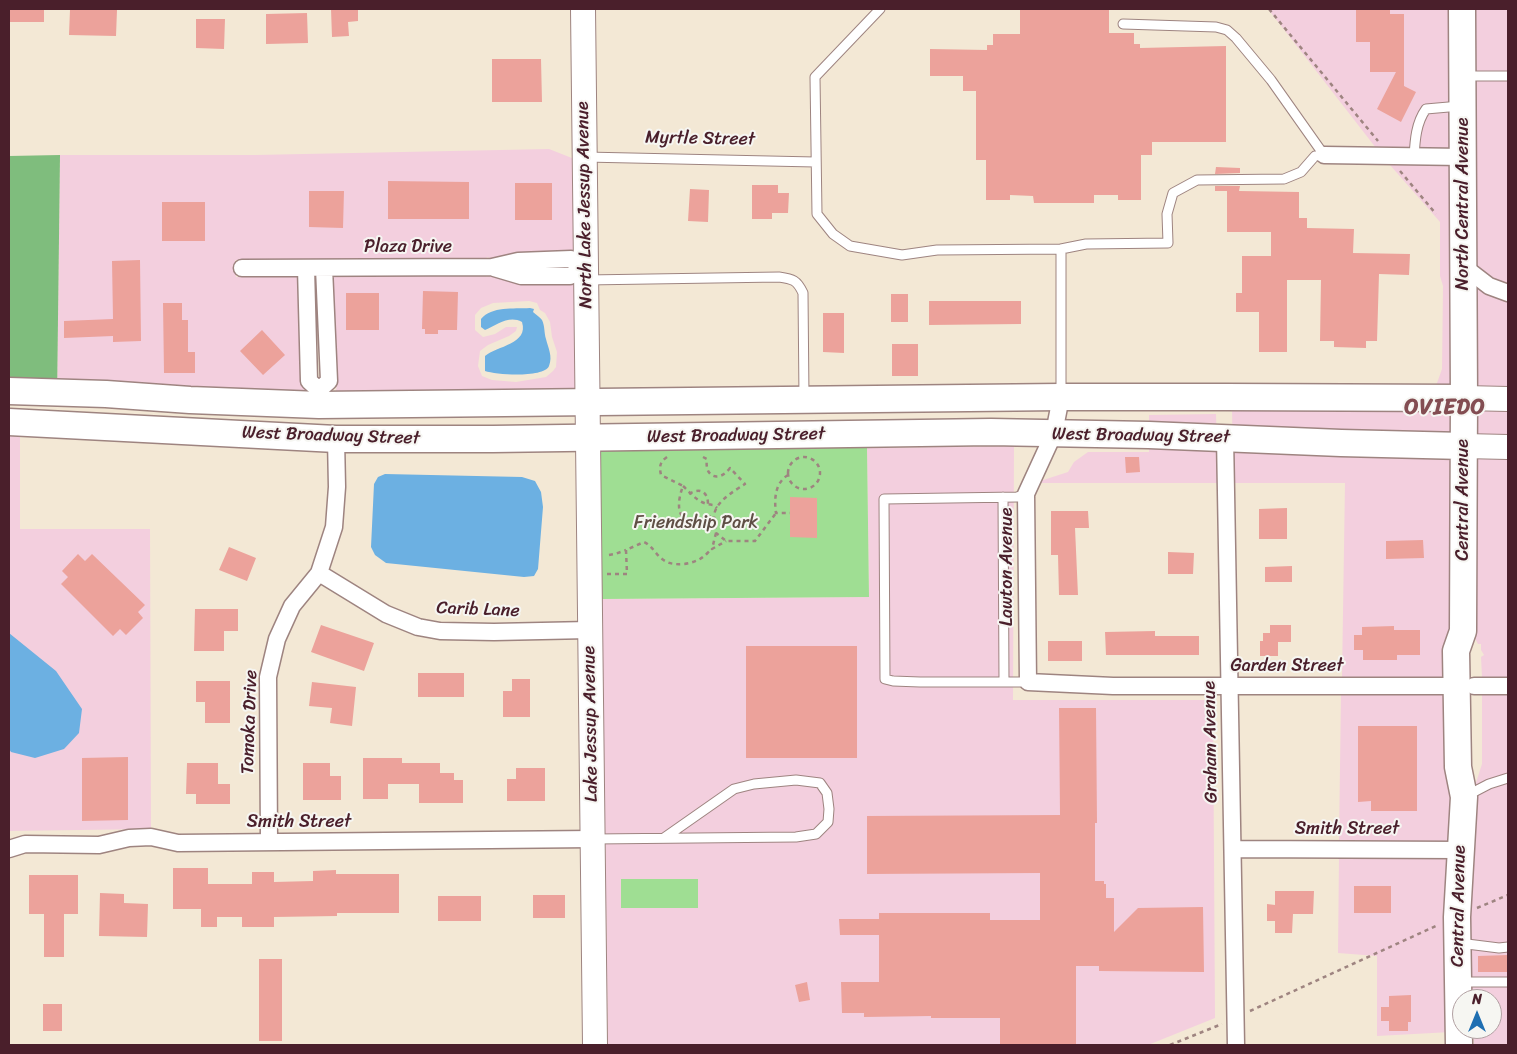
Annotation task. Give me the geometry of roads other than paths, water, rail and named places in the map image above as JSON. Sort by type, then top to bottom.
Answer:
[{"type":"main road","name":"North Central Avenue","points":[[1462,9],[1464,398]]},
{"type":"main road","name":"West Broadway Street","points":[[9,391],[106,394],[190,400],[319,397],[588,402],[1235,397],[1464,398]]},
{"type":"main road","name":"Central Avenue","points":[[1459,1045],[1458,982],[1450,932],[1457,917],[1464,797],[1458,767],[1465,686],[1456,650],[1468,642],[1464,398]]},
{"type":"main road","name":"West Broadway Street","points":[[9,422],[336,439],[588,438],[992,432],[1225,437],[1341,443],[1464,446]]},
{"type":"street","name":"North Lake Jessup Avenue","points":[[583,9],[588,402]]},
{"type":"street","points":[[1324,155],[1463,157]]},
{"type":"street","points":[[1463,266],[1489,286],[1508,292]]},
{"type":"street","name":"Plaza Drive","points":[[242,268],[492,267],[521,276],[570,276],[586,273]]},
{"type":"street","points":[[306,268],[309,381],[319,397],[330,381],[324,268]]},
{"type":"street","name":"Lawton Avenue","points":[[1028,682],[1026,494],[1054,433],[1062,398]]},
{"type":"street","points":[[1464,398],[1508,399]]},
{"type":"street","name":"Lake Jessup Avenue","points":[[588,402],[595,1045]]},
{"type":"street","name":"Graham Avenue","points":[[1225,437],[1236,1045]]},
{"type":"street","name":"Tomoka Drive","points":[[268,842],[268,677],[277,639],[292,606],[319,573],[334,527],[338,487],[336,439]]},
{"type":"street","points":[[1464,446],[1508,447]]},
{"type":"street","name":"Carib Lane","points":[[319,573],[386,614],[418,627],[440,631],[494,632],[590,630]]},
{"type":"street","name":"Garden Street","points":[[1028,682],[1113,686],[1508,686]]},
{"type":"street","name":"Smith Street","points":[[9,849],[25,844],[99,845],[136,837],[151,837],[178,843],[593,839]]},
{"type":"street","name":"Smith Street","points":[[1233,849],[1460,850]]},
{"type":"lane","points":[[880,9],[815,77],[817,214],[833,234],[850,246],[902,255],[937,250],[1061,250],[1086,244],[1168,243],[1167,214],[1174,193],[1198,180],[1284,179],[1301,172],[1315,156],[1324,155],[1271,80],[1227,30],[1216,27],[1123,24]]},
{"type":"lane","points":[[1463,76],[1508,76]]},
{"type":"lane","points":[[1414,157],[1415,138],[1420,117],[1426,109],[1463,106]]},
{"type":"lane","name":"Myrtle Street","points":[[585,157],[815,162]]},
{"type":"lane","points":[[1061,250],[1062,398]]},
{"type":"lane","points":[[586,273],[779,277],[792,279],[799,285],[803,293],[804,400]]},
{"type":"lane","points":[[1026,494],[1017,497],[884,499],[885,679],[920,682],[1028,682]]},
{"type":"lane","points":[[1003,497],[1004,682]]},
{"type":"lane","points":[[1464,797],[1488,784],[1508,778]]},
{"type":"lane","points":[[593,839],[796,837],[816,834],[828,822],[829,809],[826,793],[820,784],[796,780],[754,784],[734,789],[664,838]]},
{"type":"lane","points":[[1450,932],[1499,948],[1508,947]]},
{"type":"lane","points":[[1458,982],[1508,982]]},
{"type":"water","points":[[534,309],[533,312],[543,322],[550,355],[549,366],[545,370],[530,374],[499,374],[485,371],[485,356],[517,340],[523,329],[522,322],[508,320],[485,330],[481,327],[481,319],[497,310]]},
{"type":"water","points":[[385,474],[522,477],[535,481],[541,492],[543,507],[538,569],[534,576],[524,577],[386,563],[375,555],[371,547],[374,484],[378,477]]},
{"type":"water","points":[[9,633],[56,671],[82,709],[79,733],[64,749],[35,758],[11,752],[9,749]]},
{"type":"district","name":"OVIEDO","points":[[1445,408]]},
{"type":"park label","name":"Friendship Park","points":[[696,523]]}]
